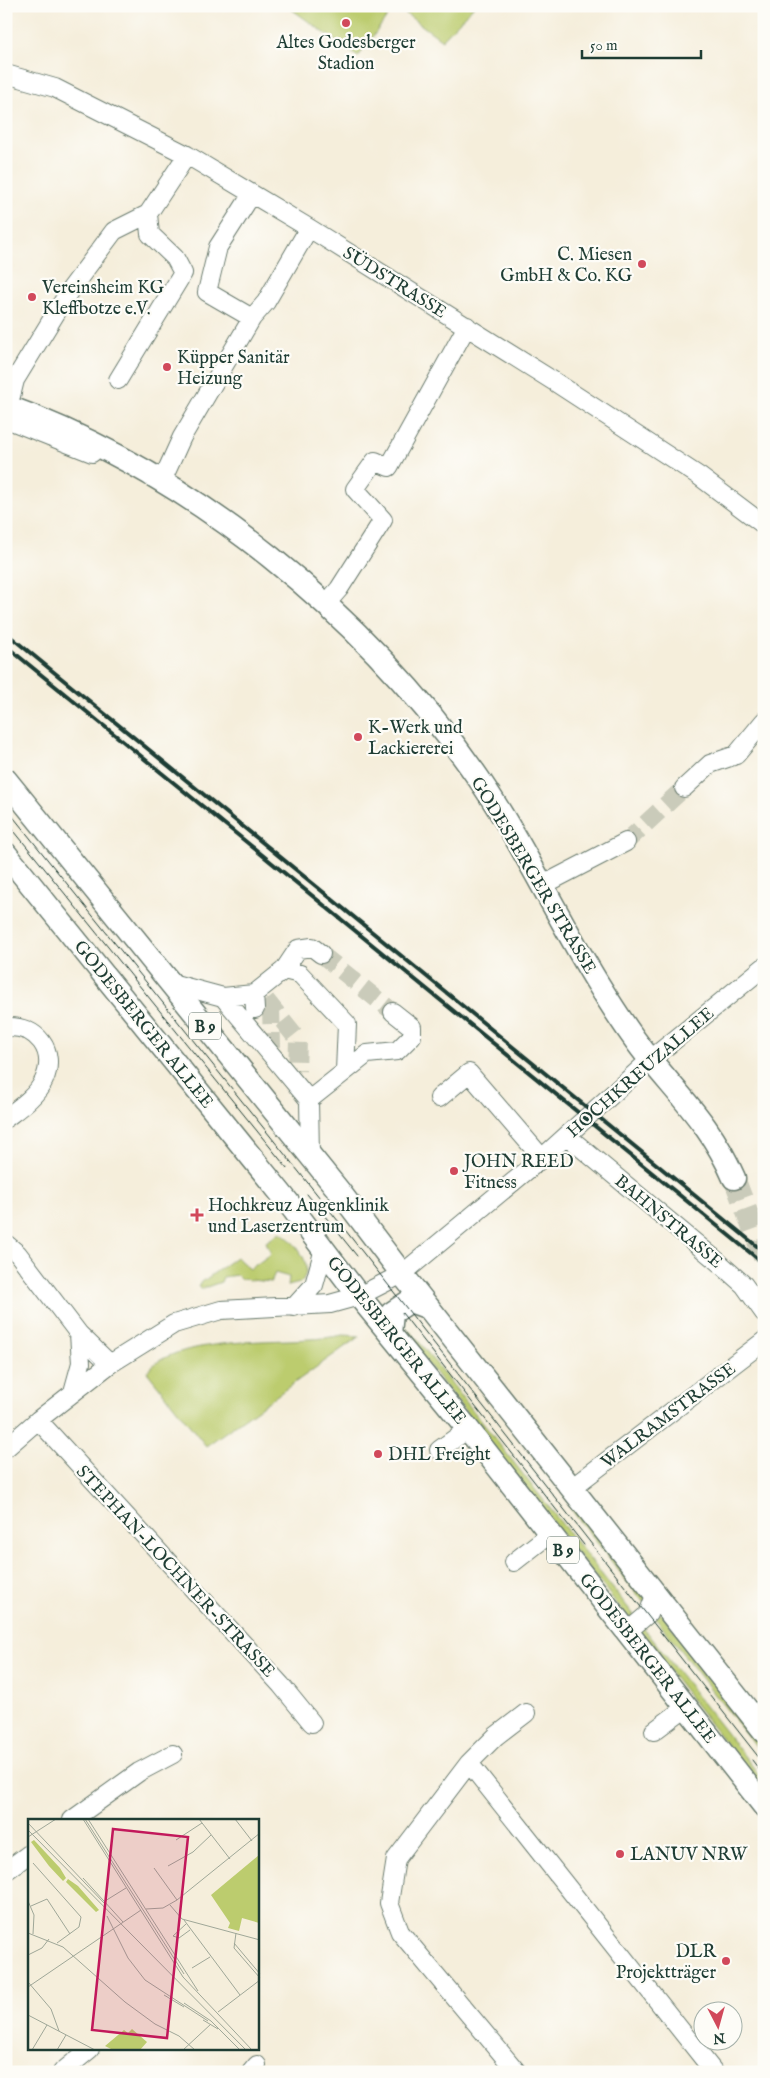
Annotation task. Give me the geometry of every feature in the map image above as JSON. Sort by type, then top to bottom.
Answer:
[{"type":"main road","name":"GODESBERGER STRASSE","points":[[8,398],[162,481],[241,534],[325,605],[364,642],[435,722],[478,778],[543,885],[597,982],[650,1060],[706,1125],[724,1154],[734,1178]]},
{"type":"main road","name":"B 9","points":[[6,780],[310,1155],[764,1731]]},
{"type":"main road","name":"GODESBERGER ALLEE","points":[[6,854],[324,1249],[359,1296],[468,1428],[764,1806]]},
{"type":"main road","points":[[390,1334],[392,1313],[410,1301],[429,1308]]},
{"type":"street","name":"SÜDSTRASSE","points":[[6,74],[54,88],[187,155],[467,326],[691,470],[764,526]]},
{"type":"street","points":[[8,398],[15,380],[70,290],[114,231],[148,214],[187,155]]},
{"type":"street","points":[[252,194],[218,247],[207,292],[252,318]]},
{"type":"street","points":[[118,380],[184,273],[175,258],[150,234],[148,214]]},
{"type":"street","points":[[162,481],[182,437],[252,318],[266,302],[309,228]]},
{"type":"street","points":[[325,605],[339,589],[383,520],[355,489],[376,461],[389,467],[467,326]]},
{"type":"street","name":"GODESBERGER STRASSE","points":[[6,419],[162,481]]},
{"type":"street","points":[[684,788],[710,764],[736,755],[764,721]]},
{"type":"street","points":[[543,885],[626,842]]},
{"type":"street","points":[[171,983],[223,997],[259,1002],[298,949],[312,947],[321,954]]},
{"type":"street","name":"HOCHKREUZALLEE","points":[[6,1448],[38,1420],[110,1364],[174,1324],[202,1314],[254,1307],[294,1307],[330,1304],[359,1296],[402,1274],[542,1158],[650,1060],[764,967]]},
{"type":"street","points":[[284,970],[300,974],[347,1024],[345,1071]]},
{"type":"street","points":[[223,997],[275,1053],[309,1100],[310,1155]]},
{"type":"street","points":[[309,1100],[366,1054],[397,1051],[408,1042],[412,1036],[412,1027],[393,1012]]},
{"type":"street","points":[[6,1027],[18,1026],[32,1031],[44,1044],[48,1061],[45,1079],[37,1092],[6,1118]]},
{"type":"street","points":[[439,1098],[469,1072],[542,1158]]},
{"type":"street","name":"BAHNSTRASSE","points":[[567,1136],[744,1285],[764,1313]]},
{"type":"street","points":[[6,1244],[18,1254],[79,1334],[110,1364]]},
{"type":"street","points":[[294,1307],[314,1285],[324,1249]]},
{"type":"street","points":[[73,1392],[80,1363],[79,1334]]},
{"type":"street","name":"WALRAMSTRASSE","points":[[573,1487],[764,1342]]},
{"type":"street","name":"STEPHAN-LOCHNER-STRASSE","points":[[38,1420],[281,1685],[312,1723]]},
{"type":"street","points":[[439,1450],[468,1428]]},
{"type":"street","points":[[514,1562],[551,1533]]},
{"type":"street","points":[[628,1632],[643,1620],[656,1593]]},
{"type":"street","points":[[654,1731],[686,1706]]},
{"type":"street","points":[[511,2070],[400,1932],[389,1903],[396,1859],[469,1763],[496,1736],[526,1712]]},
{"type":"street","points":[[73,1819],[139,1772],[173,1754]]},
{"type":"street","points":[[469,1763],[714,2072]]},
{"type":"street","points":[[6,1871],[28,1855]]},
{"type":"street","points":[[62,2072],[89,2050]]},
{"type":"green space","name":"Altes Godesberger Stadion","points":[[287,6],[395,6],[358,57]]},
{"type":"green space","points":[[395,6],[474,6],[442,40]]},
{"type":"green space","points":[[280,1232],[297,1248],[305,1262],[305,1277],[300,1283],[288,1286],[289,1277],[275,1273],[271,1282],[241,1279],[237,1275],[223,1277],[221,1282],[201,1289],[198,1285],[236,1257],[250,1269],[271,1254],[266,1242]]},
{"type":"green space","points":[[402,1328],[412,1333],[637,1619],[632,1623],[405,1335]]},
{"type":"green space","points":[[343,1335],[360,1336],[206,1446],[147,1372],[159,1361],[198,1347],[247,1342],[317,1339]]},
{"type":"green space","points":[[570,1508],[582,1513],[646,1595],[644,1603]]},
{"type":"green space","points":[[661,1613],[764,1745],[764,1757],[655,1618]]},
{"type":"green space","points":[[643,1627],[764,1781],[764,1793],[638,1631]]},
{"type":"tunnel","points":[[626,842],[684,788]]},
{"type":"tunnel","points":[[321,954],[393,1012]]},
{"type":"tunnel","points":[[266,1000],[298,1040],[297,1071]]},
{"type":"tunnel","points":[[271,1006],[272,1047]]},
{"type":"tunnel","points":[[734,1178],[764,1257]]},
{"type":"tram line","points":[[6,808],[324,1203],[764,1764]]},
{"type":"tram line","points":[[6,821],[287,1168]]},
{"type":"tram line","points":[[307,1194],[357,1256]]},
{"type":"tram line","points":[[402,1313],[584,1545]]},
{"type":"tram line","points":[[752,1760],[764,1776]]},
{"type":"railway","points":[[6,633],[764,1252]]},
{"type":"railway","points":[[6,646],[764,1264]]},
{"type":"place","name":"Altes Godesberger Stadion","points":[[346,23]]},
{"type":"place","name":"C. Miesen GmbH & Co. KG","points":[[642,264]]},
{"type":"place","name":"Vereinsheim KG Kleffbotze e.V.","points":[[32,297]]},
{"type":"place","name":"Küpper Sanitär Heizung","points":[[167,367]]},
{"type":"place","name":"K-Werk und Lackiererei","points":[[358,737]]},
{"type":"place","name":"JOHN REED Fitness","points":[[454,1171]]},
{"type":"place","name":"Hochkreuz Augenklinik und Laserzentrum","points":[[197,1215]]},
{"type":"place","name":"DHL Freight","points":[[378,1454]]},
{"type":"place","name":"LANUV NRW","points":[[620,1854]]},
{"type":"place","name":"DLR Projektträger","points":[[726,1961]]}]
